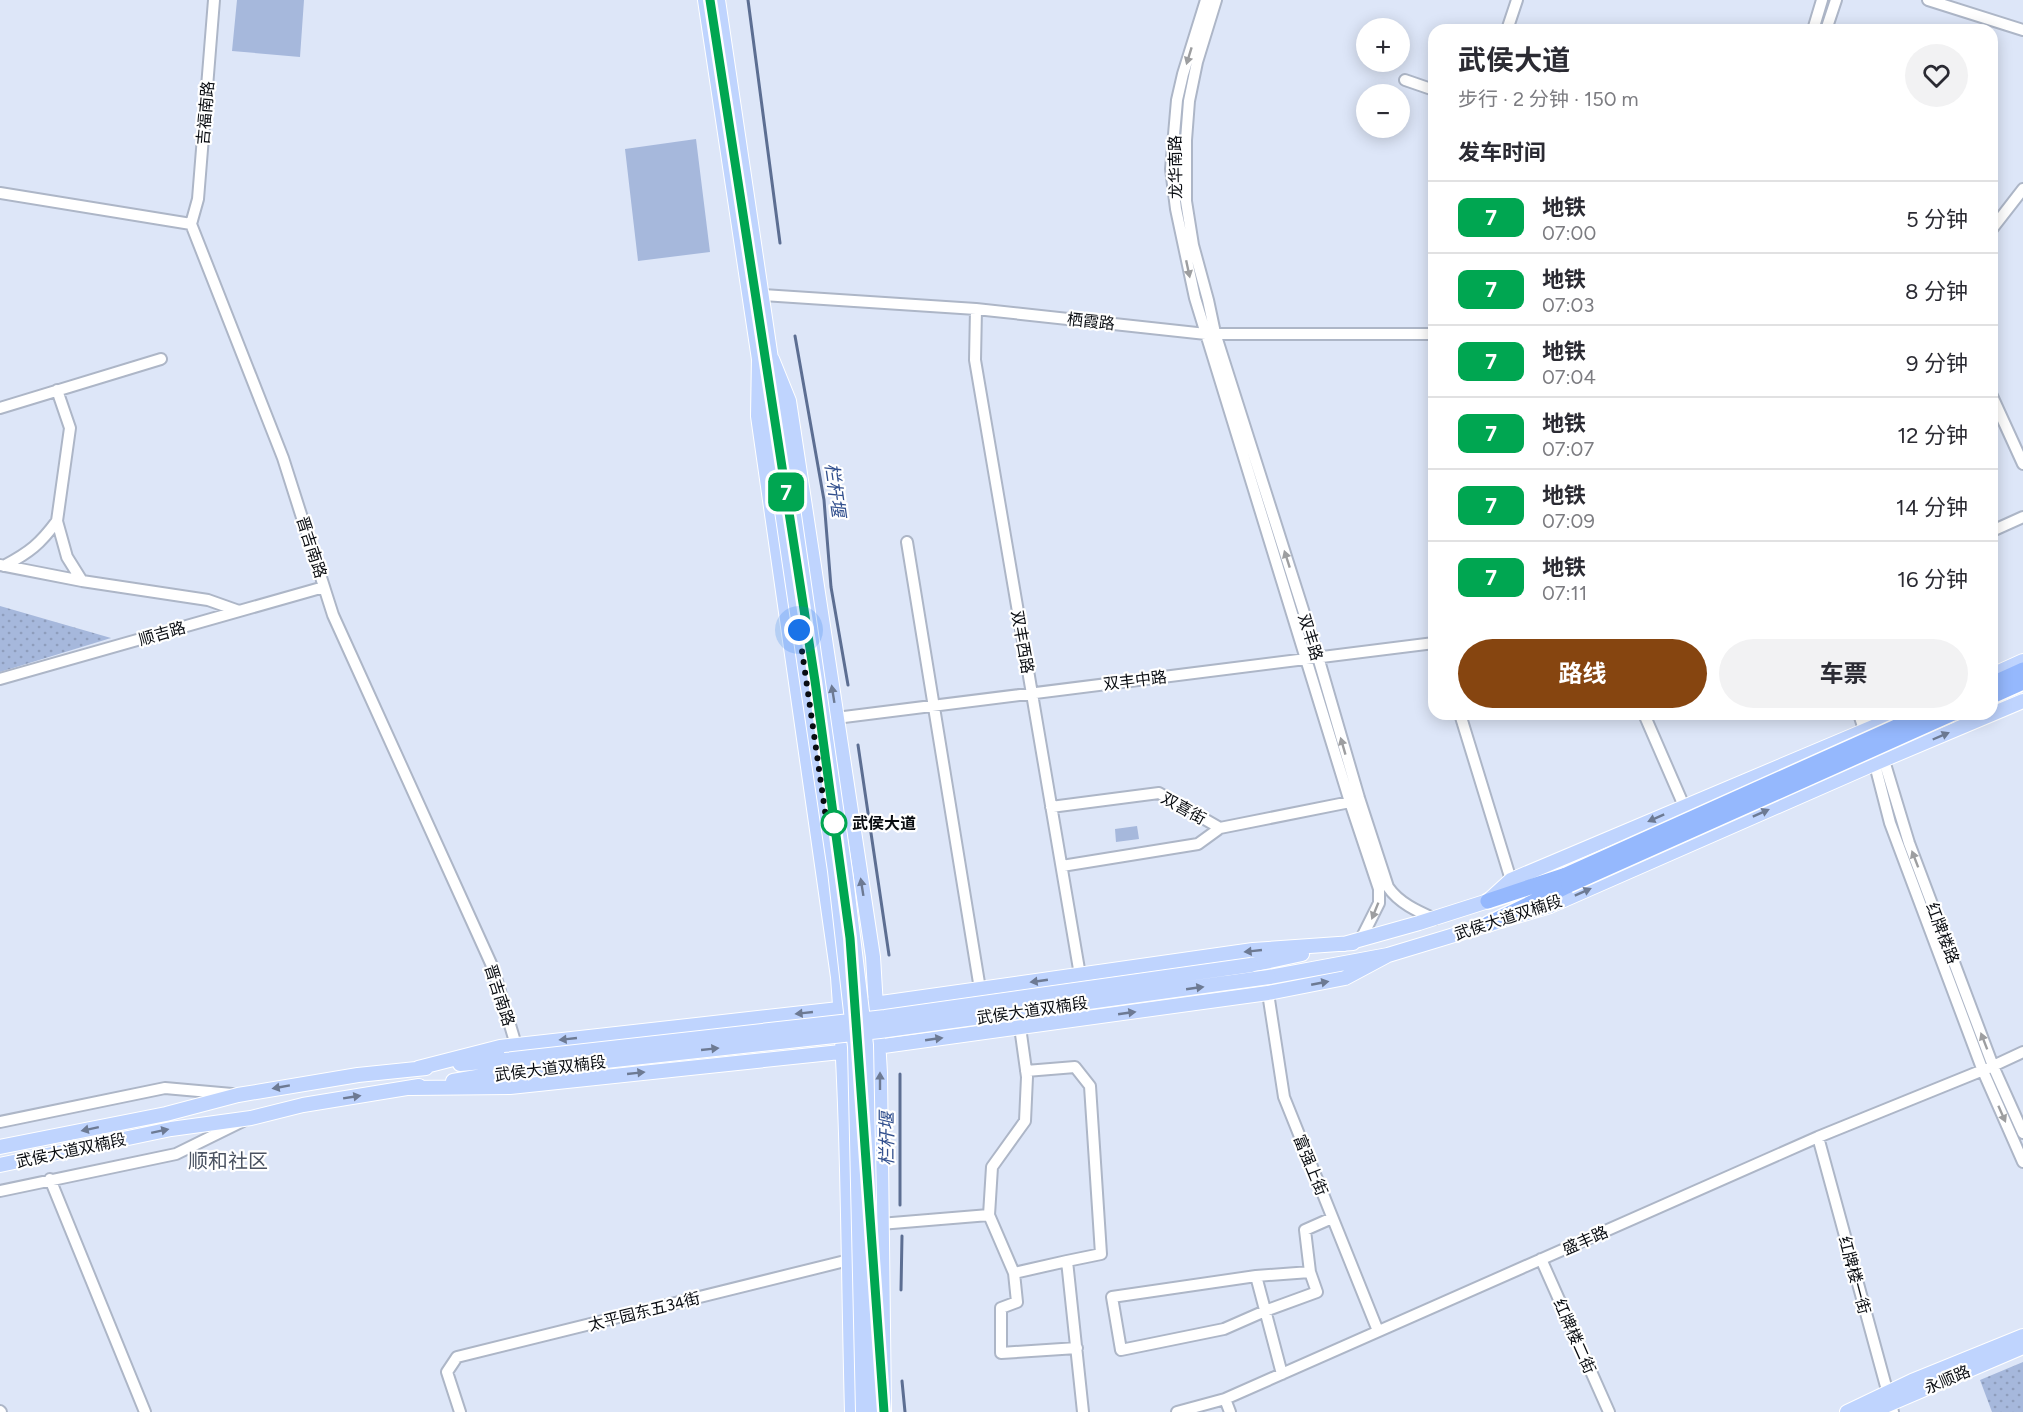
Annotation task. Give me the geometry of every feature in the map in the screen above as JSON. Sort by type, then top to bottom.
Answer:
[{"type":"highway","points":[[1998,681],[2023,670]]},
{"type":"highway","points":[[1998,693],[2023,682]]},
{"type":"highway","points":[[1488,924],[1568,880],[1912,720]]},
{"type":"highway","points":[[1488,901],[1568,880],[1937,720]]},
{"type":"main road","points":[[705,0],[748,297],[765,359],[846,878],[866,1045],[873,1412]]},
{"type":"main road","points":[[718,0],[763,295],[765,359],[758,416],[836,965],[843,1051],[852,1412]]},
{"type":"main road","points":[[765,359],[789,400],[873,957],[878,1047],[884,1412]]},
{"type":"main road","points":[[787,502],[835,872],[855,1047],[863,1412]]},
{"type":"main road","points":[[1998,672],[2023,661]]},
{"type":"main road","name":"武侯大道双楠段","points":[[1998,711],[2023,701]]},
{"type":"main road","name":"武侯大道双楠段","points":[[0,1147],[166,1114],[238,1095],[358,1075],[418,1068],[506,1066],[880,1030],[1269,978],[1388,955],[1550,906],[1978,720]]},
{"type":"main road","name":"武侯大道双楠段","points":[[0,1165],[171,1129],[252,1118],[303,1105],[410,1088],[506,1066],[885,1017],[1251,965],[1357,941],[1488,901],[1510,880],[1869,724]]},
{"type":"main road","points":[[418,1068],[500,1047],[840,1009],[1253,950],[1357,941]]},
{"type":"main road","points":[[410,1088],[510,1087],[878,1047],[1268,993],[1345,978],[1388,955]]},
{"type":"main road","points":[[1847,1412],[1890,1403],[1912,1381],[2023,1336]]},
{"type":"main road","name":"永顺路","points":[[1871,1412],[2023,1347]]},
{"type":"street","name":"吉福南路","points":[[191,224],[198,199],[214,0]]},
{"type":"street","name":"龙华南路","points":[[1206,0],[1177,100],[1172,169],[1178,220],[1195,298],[1210,333]]},
{"type":"street","name":"龙华南路","points":[[1210,333],[1186,201],[1186,140],[1191,91],[1197,62],[1216,0]]},
{"type":"street","points":[[1509,24],[1517,0]]},
{"type":"street","points":[[1815,24],[1822,0]]},
{"type":"street","points":[[1828,24],[1836,0]]},
{"type":"street","points":[[1928,0],[2023,30]]},
{"type":"street","points":[[1405,80],[1428,88]]},
{"type":"street","points":[[1998,221],[2023,189]]},
{"type":"street","points":[[0,193],[191,224]]},
{"type":"street","name":"晋吉南路","points":[[191,224],[283,458],[333,615],[493,968],[516,1045]]},
{"type":"street","name":"栖霞路","points":[[748,297],[763,295],[976,309],[1210,333],[1428,334]]},
{"type":"street","name":"双丰西路","points":[[976,309],[975,360],[1080,975]]},
{"type":"street","name":"双丰路","points":[[1210,333],[1312,658],[1388,887],[1404,903],[1435,919]]},
{"type":"street","points":[[0,408],[161,359]]},
{"type":"street","points":[[57,390],[70,428],[57,521],[67,557],[82,581]]},
{"type":"street","points":[[1998,409],[2023,464]]},
{"type":"street","points":[[1998,528],[2023,518]]},
{"type":"street","points":[[2,565],[26,555],[41,542],[57,521]]},
{"type":"street","points":[[908,542],[980,989]]},
{"type":"street","points":[[2,565],[82,581],[208,600],[240,611]]},
{"type":"street","name":"顺吉路","points":[[0,679],[324,587]]},
{"type":"street","name":"双丰中路","points":[[836,718],[1428,643]]},
{"type":"street","name":"双丰路","points":[[1312,658],[1350,802],[1379,889],[1379,903],[1357,941]]},
{"type":"street","points":[[1462,720],[1510,880]]},
{"type":"street","points":[[1647,720],[1684,806]]},
{"type":"street","name":"红牌楼路","points":[[1869,724],[1880,761],[1890,823],[2023,1162]]},
{"type":"street","name":"双喜街","points":[[1051,807],[1159,793],[1220,828],[1350,802]]},
{"type":"street","points":[[1062,866],[1198,844],[1220,828]]},
{"type":"street","name":"富强上街","points":[[1268,993],[1284,1097],[1378,1331]]},
{"type":"street","points":[[1020,1027],[1026,1071],[1025,1121],[992,1167],[988,1215],[1014,1273],[1017,1302],[1002,1308],[1001,1353],[1077,1348]]},
{"type":"street","name":"盛丰路","points":[[1177,1412],[1225,1400],[1818,1137],[2023,1052]]},
{"type":"street","points":[[1014,1273],[1101,1254],[1090,1086],[1074,1067],[1026,1071]]},
{"type":"street","name":"红牌楼路","points":[[1988,1068],[2023,1133]]},
{"type":"street","points":[[0,1122],[165,1088],[238,1095]]},
{"type":"street","points":[[0,1191],[176,1154],[252,1118]]},
{"type":"street","name":"红牌楼一街","points":[[1818,1137],[1890,1403]]},
{"type":"street","points":[[50,1179],[145,1412]]},
{"type":"street","points":[[880,1224],[988,1215]]},
{"type":"street","points":[[1310,1272],[1256,1276],[1112,1297],[1121,1350],[1224,1329],[1317,1292],[1310,1272],[1305,1230],[1332,1218]]},
{"type":"street","name":"红牌楼二街","points":[[1541,1259],[1609,1412]]},
{"type":"street","name":"太平园东五34街","points":[[460,1412],[447,1372],[457,1357],[849,1260]]},
{"type":"street","points":[[1067,1261],[1083,1412]]},
{"type":"street","points":[[1256,1276],[1282,1374]]},
{"type":"street","points":[[1225,1400],[1230,1412]]},
{"type":"shaded area","points":[[237,0],[304,0],[300,57],[232,51]]},
{"type":"shaded area","points":[[696,139],[710,252],[638,261],[625,149]]},
{"type":"shaded area","points":[[0,606],[111,638],[0,672]]},
{"type":"shaded area","points":[[1137,826],[1139,839],[1116,842],[1115,829]]},
{"type":"shaded area","points":[[2023,1362],[2023,1412],[1992,1412],[1980,1380]]},
{"type":"waterway","name":"栏杆堰","points":[[748,0],[780,243]]},
{"type":"waterway","name":"栏杆堰","points":[[795,336],[824,500],[831,587],[848,685]]},
{"type":"waterway","name":"栏杆堰","points":[[858,745],[889,955]]},
{"type":"waterway","name":"栏杆堰","points":[[900,1074],[900,1205]]},
{"type":"waterway","name":"栏杆堰","points":[[901,1290],[902,1236]]},
{"type":"waterway","name":"栏杆堰","points":[[902,1381],[905,1412]]},
{"type":"metro line","name":"7","points":[[710,0],[815,681],[850,938],[884,1412]]},
{"type":"place","name":"武侯大道","points":[[834,823]]},
{"type":"district","name":"顺和社区","points":[[228,1161]]},
{"type":"route","points":[[799,630],[826,818],[834,823]]}]
